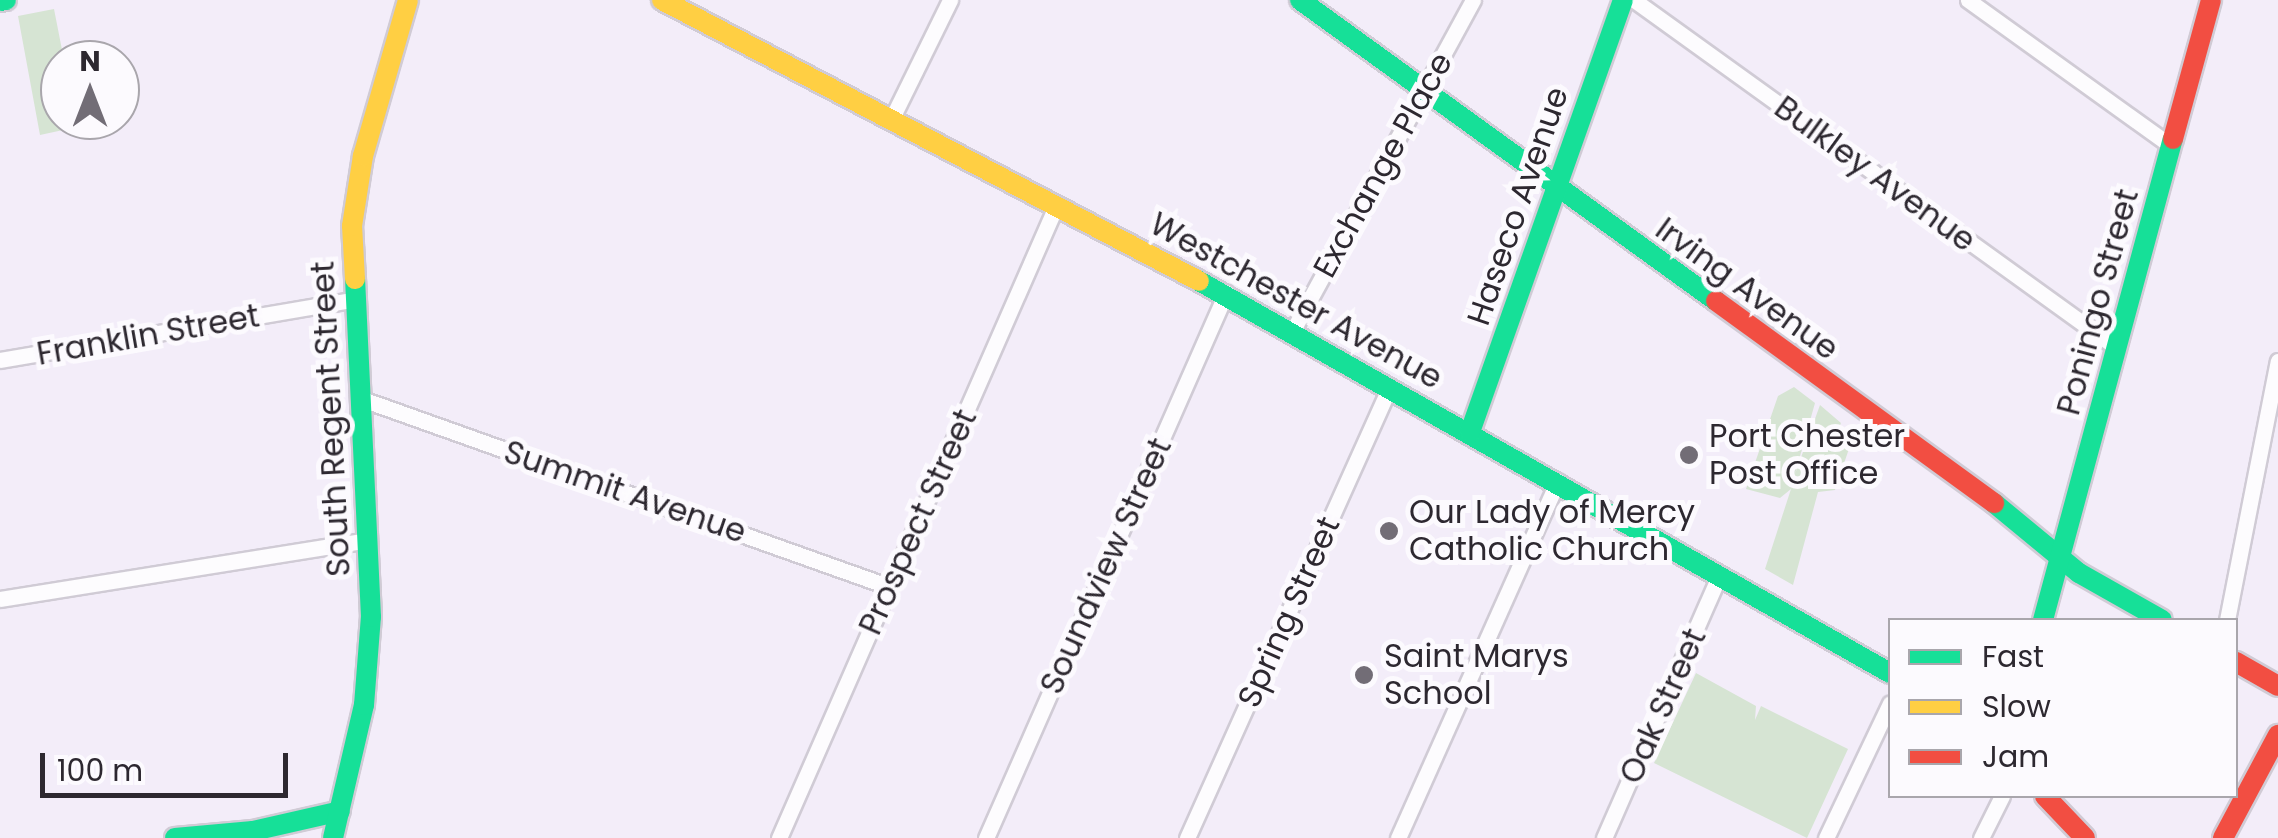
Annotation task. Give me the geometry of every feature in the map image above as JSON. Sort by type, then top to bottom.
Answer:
[{"type":"street","name":"South Regent Street","points":[[333,838],[364,705],[371,618],[355,299],[356,194],[408,0]]},
{"type":"street","name":"Westchester Avenue","points":[[662,0],[1226,293],[1888,672]]},
{"type":"street","points":[[890,120],[950,0]]},
{"type":"street","name":"Irving Avenue","points":[[1300,0],[2060,556],[2159,618]]},
{"type":"street","name":"Exchange Place","points":[[1293,330],[1472,0]]},
{"type":"street","name":"Haseco Avenue","points":[[1470,432],[1623,0]]},
{"type":"street","name":"Bulkley Avenue","points":[[1634,0],[2116,348]]},
{"type":"street","points":[[1968,0],[2171,146]]},
{"type":"street","name":"Poningo Street","points":[[2044,618],[2210,0]]},
{"type":"street","name":"Prospect Street","points":[[779,838],[1056,206]]},
{"type":"street","name":"Soundview Street","points":[[986,838],[1226,293]]},
{"type":"street","name":"Franklin Street","points":[[0,360],[355,299]]},
{"type":"street","points":[[2227,618],[2278,361]]},
{"type":"street","name":"Spring Street","points":[[1188,838],[1390,386]]},
{"type":"street","name":"Summit Avenue","points":[[359,398],[890,587]]},
{"type":"street","points":[[1398,838],[1558,481]]},
{"type":"street","points":[[0,599],[366,540]]},
{"type":"street","name":"Oak Street","points":[[1604,838],[1720,574]]},
{"type":"street","points":[[2238,663],[2278,686]]},
{"type":"street","points":[[1826,838],[1888,707]]},
{"type":"street","points":[[2222,838],[2278,735]]},
{"type":"street","points":[[1981,838],[2001,798]]},
{"type":"street","points":[[2047,798],[2085,838]]},
{"type":"street","points":[[175,838],[260,834],[340,811]]},
{"type":"green space","points":[[54,9],[60,40],[40,40],[40,135],[18,16]]},
{"type":"green space","points":[[1794,387],[1815,403],[1795,474],[1820,405],[1841,423],[1837,432],[1855,431],[1835,490],[1818,492],[1793,585],[1765,569],[1791,489],[1780,498],[1746,489],[1778,396]]},
{"type":"green space","points":[[1696,673],[1756,706],[1755,720],[1761,706],[1848,749],[1807,838],[1654,763]]},
{"type":"traffic: fast","points":[[0,1],[6,0]]},
{"type":"traffic: fast","points":[[1300,0],[1716,301]]},
{"type":"traffic: fast","points":[[1470,432],[1623,0]]},
{"type":"traffic: fast","points":[[2044,618],[2173,139]]},
{"type":"traffic: fast","points":[[333,838],[364,705],[371,617],[355,279]]},
{"type":"traffic: fast","points":[[1199,281],[1888,672]]},
{"type":"traffic: fast","points":[[1994,503],[2079,573],[2158,618]]},
{"type":"traffic: fast","points":[[175,838],[253,831],[340,811]]},
{"type":"traffic: slow","points":[[355,279],[352,226],[363,156],[408,0]]},
{"type":"traffic: slow","points":[[662,0],[1199,281]]},
{"type":"traffic: jam","points":[[2173,139],[2211,0]]},
{"type":"traffic: jam","points":[[1716,301],[1994,503]]},
{"type":"traffic: jam","points":[[2238,663],[2278,686]]},
{"type":"traffic: jam","points":[[2223,838],[2278,735]]},
{"type":"traffic: jam","points":[[2047,798],[2085,838]]},
{"type":"place","name":"Port Chester Post Office","points":[[1689,455]]},
{"type":"place","name":"Our Lady of Mercy Catholic Church","points":[[1389,531]]},
{"type":"place","name":"Saint Marys School","points":[[1364,675]]}]
